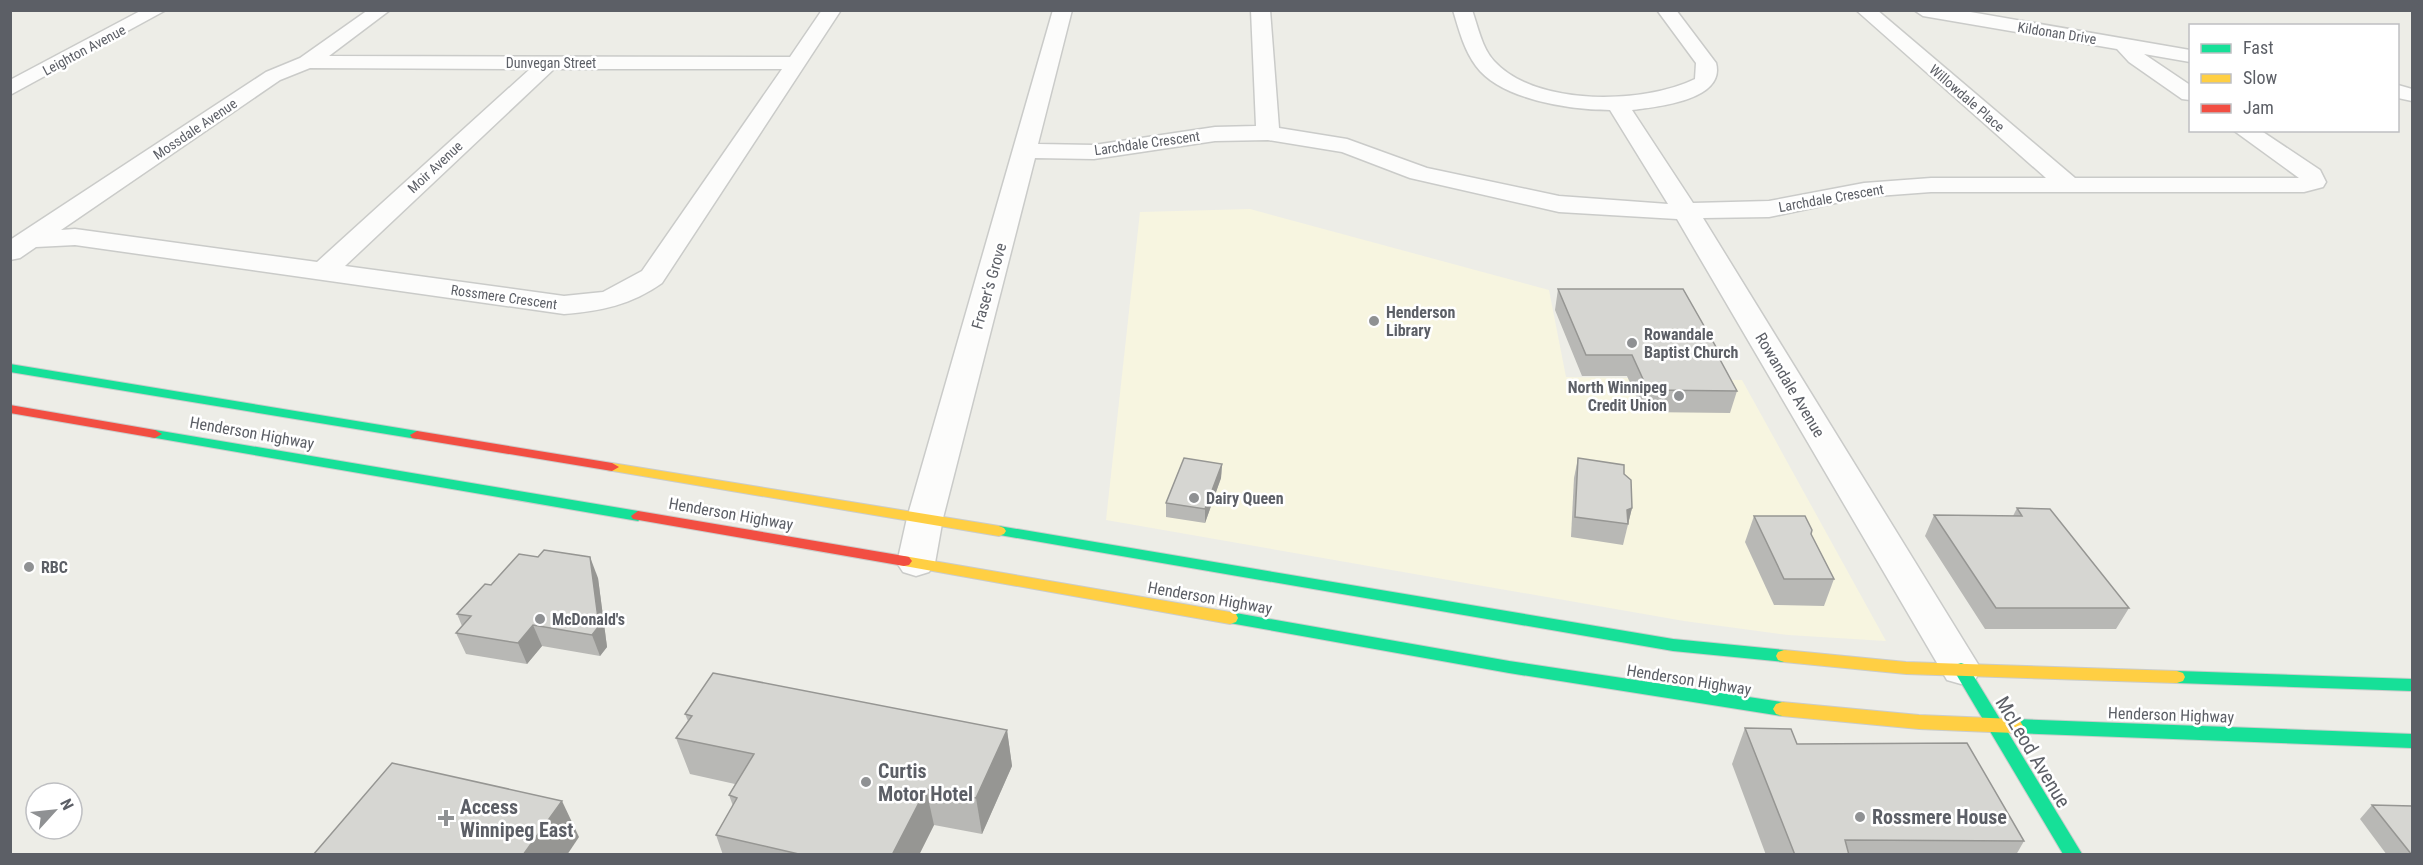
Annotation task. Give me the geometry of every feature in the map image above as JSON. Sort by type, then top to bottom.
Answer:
[{"type":"main road","name":"Henderson Highway","points":[[10,368],[925,518],[1673,645],[1811,660],[1961,669],[2412,686]]},
{"type":"main road","points":[[38,387],[57,376]]},
{"type":"main road","name":"Henderson Highway","points":[[14,404],[295,457],[1428,653],[1756,706],[1919,722],[2412,741]]},
{"type":"main road","points":[[295,457],[336,422]]},
{"type":"main road","points":[[1456,624],[1470,609]]},
{"type":"main road","points":[[1428,653],[1442,638]]},
{"type":"main road","name":"McLeod Avenue","points":[[1961,669],[2073,855]]},
{"type":"street","name":"Leighton Avenue","points":[[10,89],[157,10]]},
{"type":"street","name":"Mossdale Avenue","points":[[21,245],[273,76],[307,62],[381,10]]},
{"type":"street","name":"Rossmere Crescent","points":[[21,245],[75,237],[564,305],[596,303],[629,294],[652,277],[832,10]]},
{"type":"street","name":"Fraser's Grove","points":[[916,563],[925,518],[1027,152],[1063,10]]},
{"type":"street","points":[[1260,10],[1268,133]]},
{"type":"street","points":[[1462,10],[1483,61],[1505,80],[1525,89],[1552,96],[1617,104],[1670,99],[1695,89],[1705,82],[1708,71],[1706,63],[1666,10]]},
{"type":"street","name":"Willowdale Place","points":[[1865,10],[2068,185]]},
{"type":"street","name":"Kildonan Drive","points":[[1923,10],[2189,56]]},
{"type":"street","points":[[2121,43],[2136,58],[2189,93]]},
{"type":"street","name":"Dunvegan Street","points":[[307,62],[796,63]]},
{"type":"street","name":"Moir Avenue","points":[[323,272],[548,63]]},
{"type":"street","name":"Rowandale Avenue","points":[[1617,104],[1686,212],[1961,669]]},
{"type":"street","name":"Larchdale Crescent","points":[[1027,152],[1094,152],[1215,134],[1268,133],[1347,146],[1419,173],[1505,194],[1559,204],[1654,212],[1769,209],[1864,190],[1896,187],[2304,185],[2314,182],[2311,175],[2247,132]]},
{"type":"shaded area","points":[[1250,209],[1549,290],[1566,377],[1742,380],[1886,641],[1788,635],[1684,621],[1106,520],[1140,212]]},
{"type":"building","points":[[1558,289],[1683,289],[1720,354],[1717,354],[1737,391],[1648,390],[1632,355],[1586,355]]},
{"type":"building","name":"Dairy Queen","points":[[1184,458],[1222,464],[1205,509],[1166,503]]},
{"type":"building","points":[[1578,458],[1624,465],[1624,474],[1631,480],[1632,508],[1627,510],[1628,524],[1575,517]]},
{"type":"building","points":[[2017,508],[2050,509],[2129,608],[1996,608],[1934,515],[2022,516]]},
{"type":"building","points":[[1754,516],[1805,516],[1812,530],[1811,534],[1834,579],[1784,579]]},
{"type":"building","name":"McDonald's","points":[[544,550],[590,557],[599,626],[592,635],[533,625],[518,643],[456,633],[471,616],[457,614],[485,584],[491,585],[519,554],[538,557]]},
{"type":"building","name":"Curtis Motor Hotel","points":[[713,673],[1007,730],[976,798],[926,789],[892,855],[803,855],[716,835],[737,798],[729,795],[754,754],[676,738],[692,716],[685,714]]},
{"type":"building","points":[[1745,728],[1791,729],[1797,744],[1967,743],[2024,841],[1845,840],[1849,855],[1795,855]]},
{"type":"building","points":[[392,763],[562,801],[523,855],[313,855]]},
{"type":"building","points":[[2372,805],[2412,806],[2412,855]]},
{"type":"traffic: fast","points":[[10,368],[417,435]]},
{"type":"traffic: fast","points":[[155,434],[638,516]]},
{"type":"traffic: fast","points":[[999,531],[1673,645],[1784,656]]},
{"type":"traffic: fast","points":[[1230,618],[1509,667],[1782,709]]},
{"type":"traffic: fast","points":[[1961,669],[2073,854]]},
{"type":"traffic: fast","points":[[2177,677],[2412,685]]},
{"type":"traffic: fast","points":[[2014,726],[2412,741]]},
{"type":"traffic: slow","points":[[612,467],[999,531]]},
{"type":"traffic: slow","points":[[904,561],[1230,618]]},
{"type":"traffic: slow","points":[[1784,656],[1906,668],[2177,677]]},
{"type":"traffic: slow","points":[[1782,709],[1919,722],[2014,726]]},
{"type":"traffic: jam","points":[[10,409],[155,434]]},
{"type":"traffic: jam","points":[[417,435],[612,467]]},
{"type":"traffic: jam","points":[[638,516],[904,561]]},
{"type":"place","name":"Henderson Library","points":[[1374,321]]},
{"type":"place","name":"Rowandale Baptist Church","points":[[1632,343]]},
{"type":"place","name":"North Winnipeg Credit Union","points":[[1679,396]]},
{"type":"place","name":"Dairy Queen","points":[[1194,498]]},
{"type":"place","name":"RBC","points":[[29,567]]},
{"type":"place","name":"McDonald's","points":[[540,619]]},
{"type":"place","name":"Curtis Motor Hotel","points":[[866,782]]},
{"type":"place","name":"Rossmere House","points":[[1860,817]]},
{"type":"place","name":"Access Winnipeg East","points":[[446,818]]}]
